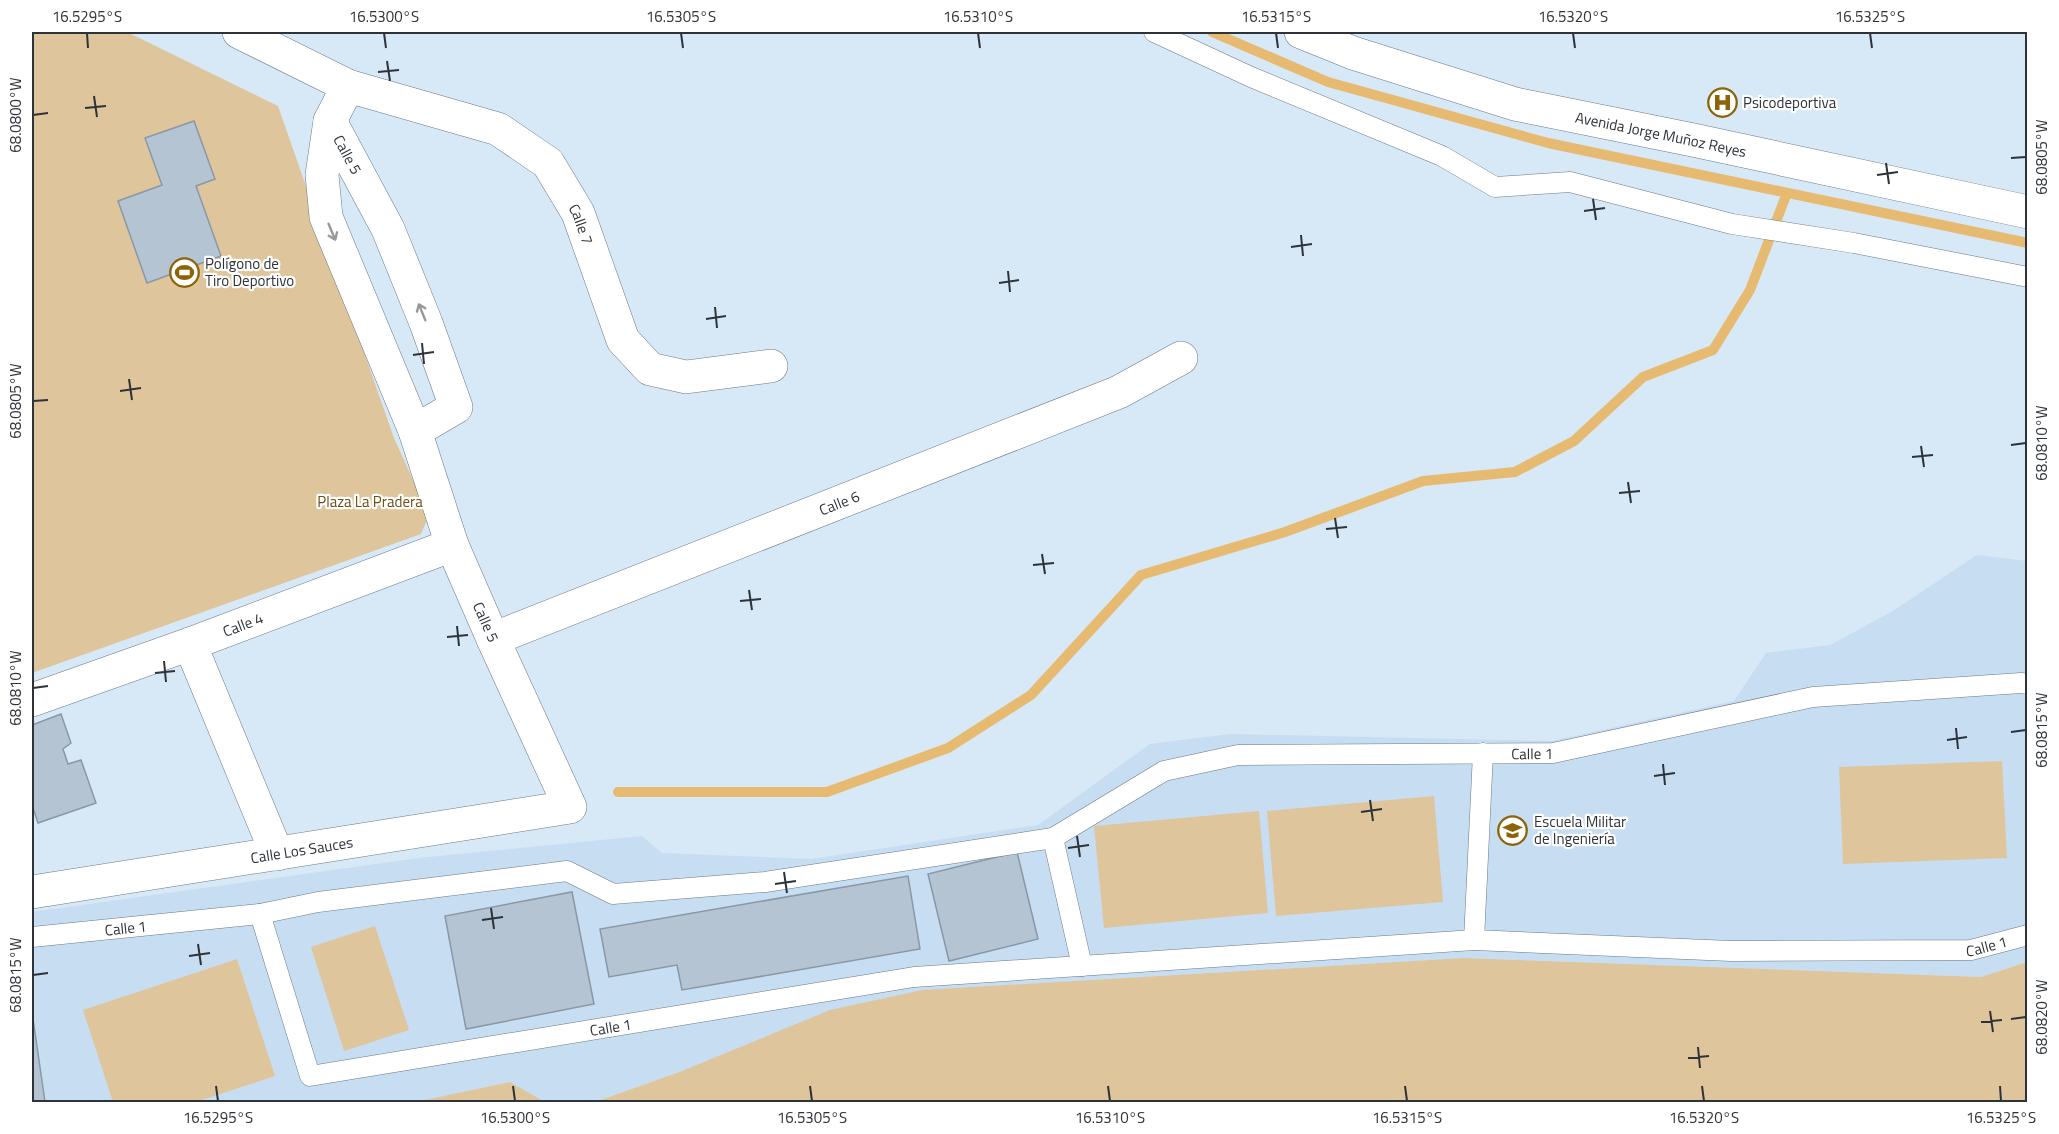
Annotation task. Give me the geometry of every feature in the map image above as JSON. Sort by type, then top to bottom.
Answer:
[{"type":"street","name":"Calle 7","points":[[238,32],[348,86],[498,129],[549,163],[578,213],[623,340],[650,369],[686,377],[771,366]]},
{"type":"street","name":"Avenida Jorge Muñoz Reyes","points":[[1301,32],[1356,43],[1515,104],[2028,212]]},
{"type":"street","name":"Calle 5","points":[[348,86],[330,121],[322,175],[326,218],[415,431],[452,545],[570,807]]},
{"type":"street","name":"Calle 5","points":[[330,121],[388,229],[426,323],[456,407],[415,431]]},
{"type":"street","name":"Calle 6","points":[[493,639],[1119,392],[1181,358]]},
{"type":"street","name":"Calle 4","points":[[32,700],[190,644],[452,545]]},
{"type":"street","points":[[190,644],[277,854]]},
{"type":"street","name":"Calle Los Sauces","points":[[32,892],[570,807]]},
{"type":"lane","points":[[1154,32],[1251,77],[1442,156],[1494,188],[1570,182],[1731,224],[1854,243],[2028,277]]},
{"type":"lane","name":"Calle 1","points":[[32,937],[260,914],[318,902],[567,872],[613,894],[765,882],[1053,838],[1164,771],[1238,755],[1553,753],[1813,697],[2021,682],[2028,684]]},
{"type":"lane","points":[[1474,940],[1482,753]]},
{"type":"lane","points":[[1053,838],[1082,966]]},
{"type":"lane","name":"Calle 1","points":[[260,914],[310,1076],[914,977],[1474,940],[1731,951],[1971,950],[2028,935]]},
{"type":"shaded area","name":"Escuela Militar de Ingeniería","points":[[1977,555],[2027,561],[2027,962],[1981,977],[1464,958],[922,990],[595,1102],[545,1102],[510,1082],[419,1102],[32,1102],[32,912],[419,858],[642,836],[662,853],[811,859],[1038,825],[1150,744],[1230,734],[1552,741],[1734,701],[1766,653],[1830,645],[1893,611]]},
{"type":"green space","name":"Polígono de Tiro Deportivo","points":[[32,32],[127,32],[278,106],[394,438],[429,515],[421,534],[32,673]]},
{"type":"green space","points":[[2002,761],[2007,858],[1843,864],[1839,767]]},
{"type":"green space","points":[[1434,796],[1443,902],[1276,916],[1267,811]]},
{"type":"green space","points":[[1259,811],[1268,913],[1104,928],[1094,826]]},
{"type":"green space","points":[[375,926],[409,1030],[344,1051],[311,947]]},
{"type":"green space","points":[[1464,958],[1981,977],[2027,962],[2027,1102],[595,1102],[682,1071],[830,1010],[922,990]]},
{"type":"green space","points":[[237,959],[275,1076],[196,1102],[113,1102],[83,1010]]},
{"type":"green space","points":[[510,1082],[545,1102],[419,1102],[420,1101]]},
{"type":"building","points":[[194,121],[215,179],[196,186],[221,256],[147,283],[118,201],[162,185],[145,138]]},
{"type":"building","points":[[61,714],[71,743],[63,749],[68,764],[81,760],[96,803],[38,823],[32,805],[32,725]]},
{"type":"building","points":[[1017,852],[1038,939],[949,961],[928,874]]},
{"type":"building","points":[[908,876],[920,949],[682,990],[677,965],[609,977],[600,929]]},
{"type":"building","points":[[572,892],[594,1004],[466,1029],[445,916]]},
{"type":"building","points":[[32,1012],[45,1102],[32,1102]]},
{"type":"waterway","points":[[1212,32],[1328,82],[1548,143],[2028,243]]},
{"type":"waterway","points":[[618,792],[827,792],[948,748],[1031,695],[1141,575],[1285,532],[1423,481],[1515,472],[1574,441],[1643,377],[1713,350],[1750,290],[1787,193]]},
{"type":"place","name":"Psicodeportiva","points":[[1722,102]]},
{"type":"place","name":"Polígono de Tiro Deportivo","points":[[184,272]]},
{"type":"place","name":"Escuela Militar de Ingeniería","points":[[1513,830]]},
{"type":"park label","name":"Plaza La Pradera","points":[[370,501]]}]
